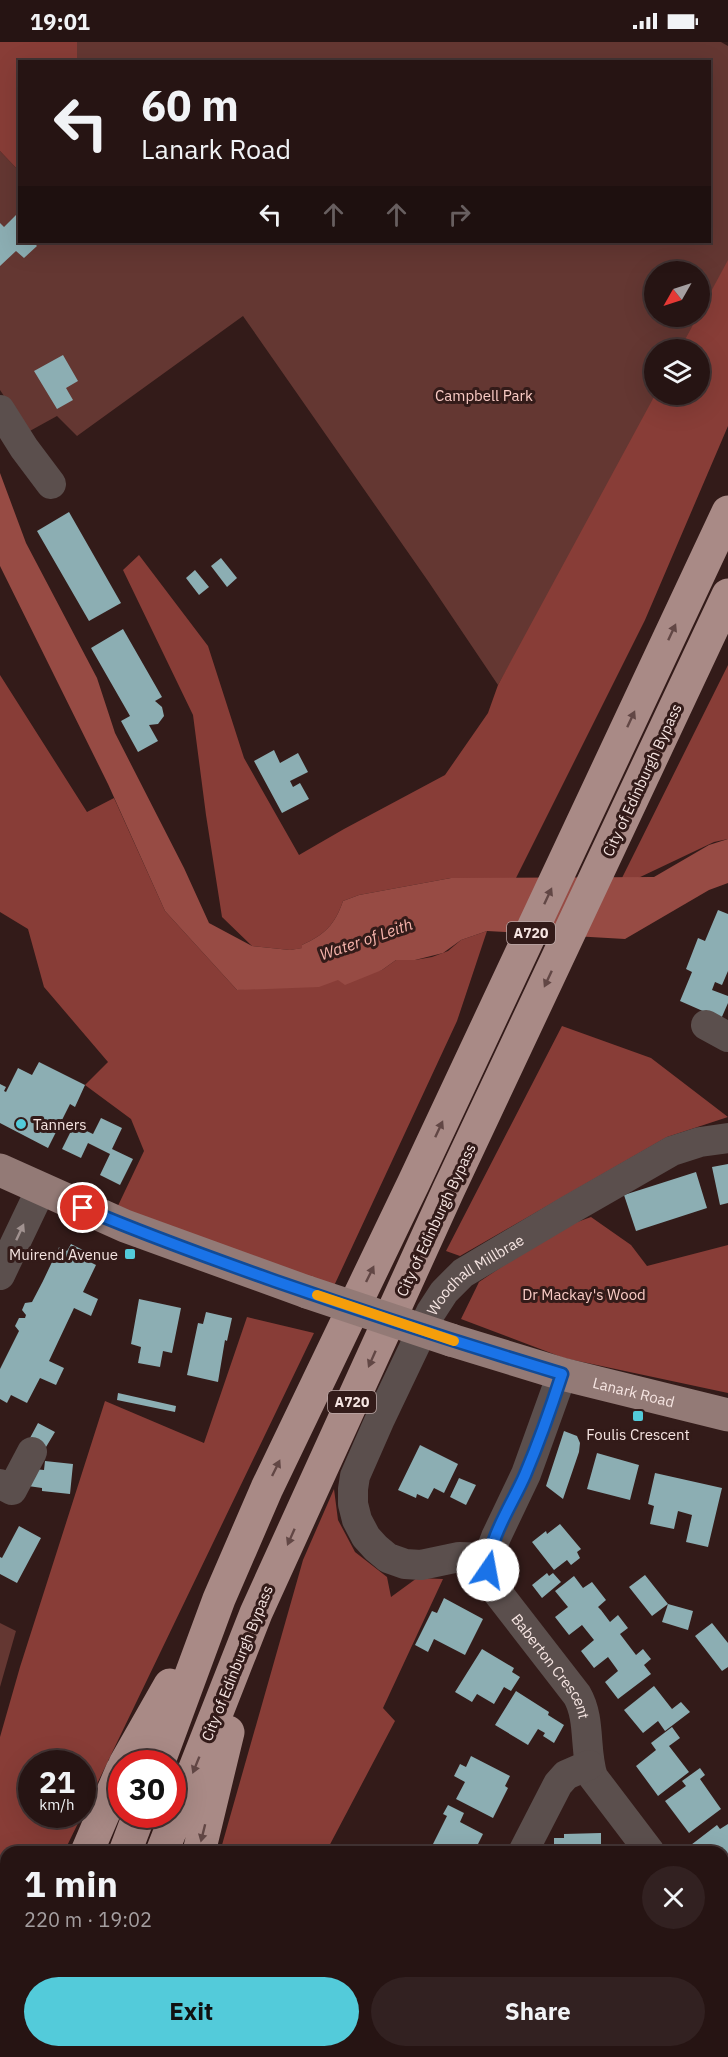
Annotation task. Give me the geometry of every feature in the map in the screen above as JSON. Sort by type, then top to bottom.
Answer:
[{"type":"highway","name":"A720","points":[[163,1750],[219,1599],[267,1488],[414,1182],[728,512]]},
{"type":"highway","name":"City of Edinburgh Bypass","points":[[164,1846],[256,1613],[448,1191],[728,595]]},
{"type":"highway","points":[[133,1750],[219,1599]]},
{"type":"highway","points":[[200,1846],[256,1613]]},
{"type":"highway","points":[[90,1846],[108,1803]]},
{"type":"highway","points":[[127,1846],[134,1828]]},
{"type":"main road","name":"Lanark Road","points":[[0,1170],[125,1226],[307,1292],[562,1374],[728,1415]]},
{"type":"street","points":[[0,410],[24,448],[51,483]]},
{"type":"street","name":"Woodhall Millbrae","points":[[488,1558],[459,1557],[421,1565],[405,1564],[388,1558],[366,1537],[357,1520],[353,1504],[355,1476],[430,1312],[444,1292],[463,1274],[568,1210],[672,1151],[700,1142],[728,1138]]},
{"type":"street","points":[[0,1275],[41,1189]]},
{"type":"street","points":[[488,1558],[525,1474],[562,1374]]},
{"type":"street","points":[[0,1484],[12,1490],[32,1452]]},
{"type":"street","name":"Baberton Crescent","points":[[488,1558],[491,1582],[498,1593],[582,1702],[589,1765],[593,1777],[645,1846]]},
{"type":"street","points":[[526,1846],[558,1784],[566,1775],[589,1765]]},
{"type":"green space","points":[[0,42],[77,42],[77,60],[18,60],[18,170],[0,151]]},
{"type":"green space","name":"Campbell Park","points":[[77,42],[721,42],[728,46],[728,262],[710,296],[710,261],[644,261],[644,327],[693,327],[686,339],[644,339],[644,405],[652,405],[575,550],[498,685],[243,316],[77,436],[57,416],[28,432],[0,390],[0,151],[18,170],[18,243],[711,243],[711,60],[77,60]]},
{"type":"green space","points":[[728,260],[728,426],[645,620],[516,878],[451,878],[359,895],[343,901],[328,928],[302,945],[303,948],[290,950],[252,946],[222,917],[193,715],[123,570],[139,555],[208,646],[244,758],[299,855],[445,775],[488,713],[498,685],[650,405],[710,405],[710,339],[685,339],[692,327],[710,327],[710,293]]},
{"type":"green space","points":[[728,665],[728,839],[714,842],[617,888]]},
{"type":"green space","points":[[0,675],[87,812],[114,798],[165,911],[237,990],[382,970],[396,960],[432,957],[448,951],[461,940],[487,931],[457,1021],[333,1288],[115,1212],[144,1151],[131,1119],[85,1085],[108,1062],[44,987],[28,929],[0,912]]},
{"type":"green space","points":[[562,1026],[651,1058],[728,1117],[667,1137],[460,1256],[446,1251]]},
{"type":"green space","name":"Dr Mackay's Wood","points":[[591,1217],[631,1245],[647,1266],[728,1245],[728,1393],[564,1358],[461,1319],[479,1282],[558,1229]]},
{"type":"green space","points":[[247,1317],[314,1333],[113,1750],[108,1750],[108,1761],[96,1786],[96,1750],[18,1750],[18,1828],[76,1828],[67,1846],[0,1846],[0,1737],[105,1401],[204,1443]]},
{"type":"green space","points":[[334,1489],[338,1520],[355,1552],[387,1577],[391,1597],[417,1578],[443,1579],[383,1708],[395,1721],[329,1846],[222,1846],[303,1560]]},
{"type":"green space","points":[[0,1623],[16,1631],[0,1687]]},
{"type":"water","name":"Water of Leith","points":[[0,473],[26,543],[97,678],[115,733],[184,868],[209,923],[252,946],[290,950],[302,948],[302,945],[323,933],[336,917],[343,901],[359,895],[451,878],[654,877],[709,845],[728,839],[728,883],[709,890],[625,939],[487,931],[461,940],[443,953],[415,960],[396,960],[382,970],[345,985],[338,980],[319,987],[237,990],[165,911],[108,784],[0,566]]},
{"type":"building","points":[[16,215],[18,217],[18,243],[34,243],[37,246],[24,258],[16,251],[0,266],[0,223],[4,227]]},
{"type":"building","points":[[63,355],[78,381],[66,388],[73,400],[57,409],[34,371]]},
{"type":"building","points":[[69,512],[121,603],[89,621],[37,531]]},
{"type":"building","points":[[221,558],[237,578],[227,587],[211,566]]},
{"type":"building","points":[[195,570],[209,587],[199,595],[186,578]]},
{"type":"building","points":[[123,629],[162,697],[155,701],[162,707],[164,716],[158,724],[149,725],[158,741],[138,752],[121,721],[130,716],[91,648]]},
{"type":"building","points":[[274,750],[280,763],[298,753],[308,772],[290,781],[293,787],[300,783],[309,799],[282,813],[254,761]]},
{"type":"building","points":[[718,910],[728,914],[728,971],[722,985],[715,982],[712,990],[728,996],[728,1003],[721,1019],[680,1001],[692,972],[686,969],[698,938],[705,941]]},
{"type":"building","points":[[39,1062],[85,1085],[75,1107],[70,1104],[48,1148],[0,1123],[0,1084],[6,1087],[4,1091],[6,1092],[18,1068],[32,1075]]},
{"type":"building","points":[[101,1118],[122,1128],[112,1149],[133,1159],[120,1185],[100,1175],[110,1154],[88,1143],[81,1158],[62,1149],[74,1125],[93,1134]]},
{"type":"building","points":[[728,1164],[728,1203],[720,1205],[712,1167]]},
{"type":"building","points":[[696,1172],[707,1208],[636,1231],[624,1195]]},
{"type":"building","points":[[71,1244],[83,1250],[80,1257],[96,1265],[83,1292],[98,1299],[91,1316],[74,1308],[49,1361],[64,1368],[56,1385],[40,1378],[27,1403],[11,1395],[7,1403],[0,1399],[0,1369],[19,1331],[15,1326],[19,1318],[25,1318],[26,1315],[22,1310],[25,1303],[32,1302],[43,1281],[52,1262],[49,1256],[52,1250],[58,1251],[59,1247],[67,1251]]},
{"type":"building","points":[[139,1299],[181,1308],[172,1353],[163,1351],[160,1367],[138,1363],[141,1347],[131,1344]]},
{"type":"building","points":[[206,1312],[232,1318],[227,1341],[225,1340],[218,1382],[187,1375],[198,1323],[203,1324]]},
{"type":"building","points":[[118,1393],[176,1406],[175,1412],[117,1400]]},
{"type":"building","points":[[38,1423],[55,1432],[46,1447],[30,1438]]},
{"type":"building","points":[[564,1431],[577,1436],[580,1443],[563,1499],[546,1486]]},
{"type":"building","points":[[420,1445],[458,1464],[444,1493],[434,1488],[428,1499],[417,1494],[416,1498],[398,1490]]},
{"type":"building","points":[[597,1453],[639,1465],[630,1500],[587,1489]]},
{"type":"building","points":[[45,1461],[73,1464],[70,1494],[42,1491],[42,1488],[28,1486],[34,1469],[44,1470]]},
{"type":"building","points":[[655,1473],[722,1488],[708,1547],[686,1542],[692,1515],[678,1511],[674,1529],[650,1524],[654,1506],[648,1504]]},
{"type":"building","points":[[459,1478],[476,1485],[466,1505],[450,1497]]},
{"type":"building","points":[[560,1524],[581,1549],[577,1552],[580,1558],[571,1565],[567,1560],[554,1570],[532,1542]]},
{"type":"building","points":[[19,1526],[41,1538],[17,1583],[0,1574],[0,1557],[2,1558]]},
{"type":"building","points":[[547,1573],[549,1576],[553,1573],[561,1582],[542,1598],[532,1585]]},
{"type":"building","points":[[645,1575],[668,1604],[652,1616],[629,1587]]},
{"type":"building","points":[[574,1576],[583,1588],[592,1582],[606,1600],[598,1607],[610,1622],[618,1615],[628,1628],[620,1634],[636,1655],[643,1649],[651,1659],[644,1665],[651,1674],[618,1699],[605,1682],[618,1671],[608,1657],[594,1668],[581,1651],[594,1640],[582,1625],[569,1635],[555,1617],[568,1607],[555,1591]]},
{"type":"building","points":[[444,1598],[483,1619],[465,1655],[434,1639],[428,1652],[415,1645],[432,1611],[437,1613]]},
{"type":"building","points":[[668,1604],[693,1611],[688,1630],[662,1622]]},
{"type":"building","points":[[712,1623],[728,1643],[728,1667],[722,1671],[695,1636]]},
{"type":"building","points":[[482,1649],[514,1668],[512,1672],[520,1677],[511,1691],[504,1687],[494,1704],[477,1694],[472,1702],[455,1692]]},
{"type":"building","points":[[654,1686],[672,1709],[681,1702],[690,1712],[665,1731],[658,1721],[643,1733],[624,1710]]},
{"type":"building","points":[[516,1691],[549,1712],[548,1715],[564,1725],[554,1743],[543,1736],[545,1733],[538,1729],[528,1745],[495,1725]]},
{"type":"building","points":[[672,1727],[680,1738],[669,1746],[689,1772],[658,1796],[636,1766],[656,1750],[651,1743]]},
{"type":"building","points":[[471,1756],[510,1776],[505,1786],[508,1788],[493,1818],[456,1799],[465,1782],[454,1776],[460,1764],[466,1767]]},
{"type":"building","points":[[700,1768],[705,1775],[700,1779],[721,1809],[689,1833],[665,1801],[686,1786],[682,1781]]},
{"type":"building","points":[[448,1805],[464,1813],[460,1822],[483,1834],[477,1846],[432,1846],[447,1816],[443,1814]]},
{"type":"building","points":[[728,1824],[728,1846],[690,1846],[717,1825],[720,1829]]},
{"type":"building","points":[[601,1833],[601,1846],[554,1846],[554,1838],[564,1838],[564,1834]]},
{"type":"slow traffic","points":[[317,1295],[454,1341]]},
{"type":"place","name":"Tanners","points":[[21,1124]]},
{"type":"place","name":"Muirend Avenue","points":[[130,1254]]},
{"type":"place","name":"Foulis Crescent","points":[[638,1416]]},
{"type":"route","points":[[83,1208],[125,1226],[307,1292],[562,1374],[525,1474],[488,1558],[488,1570]]}]
